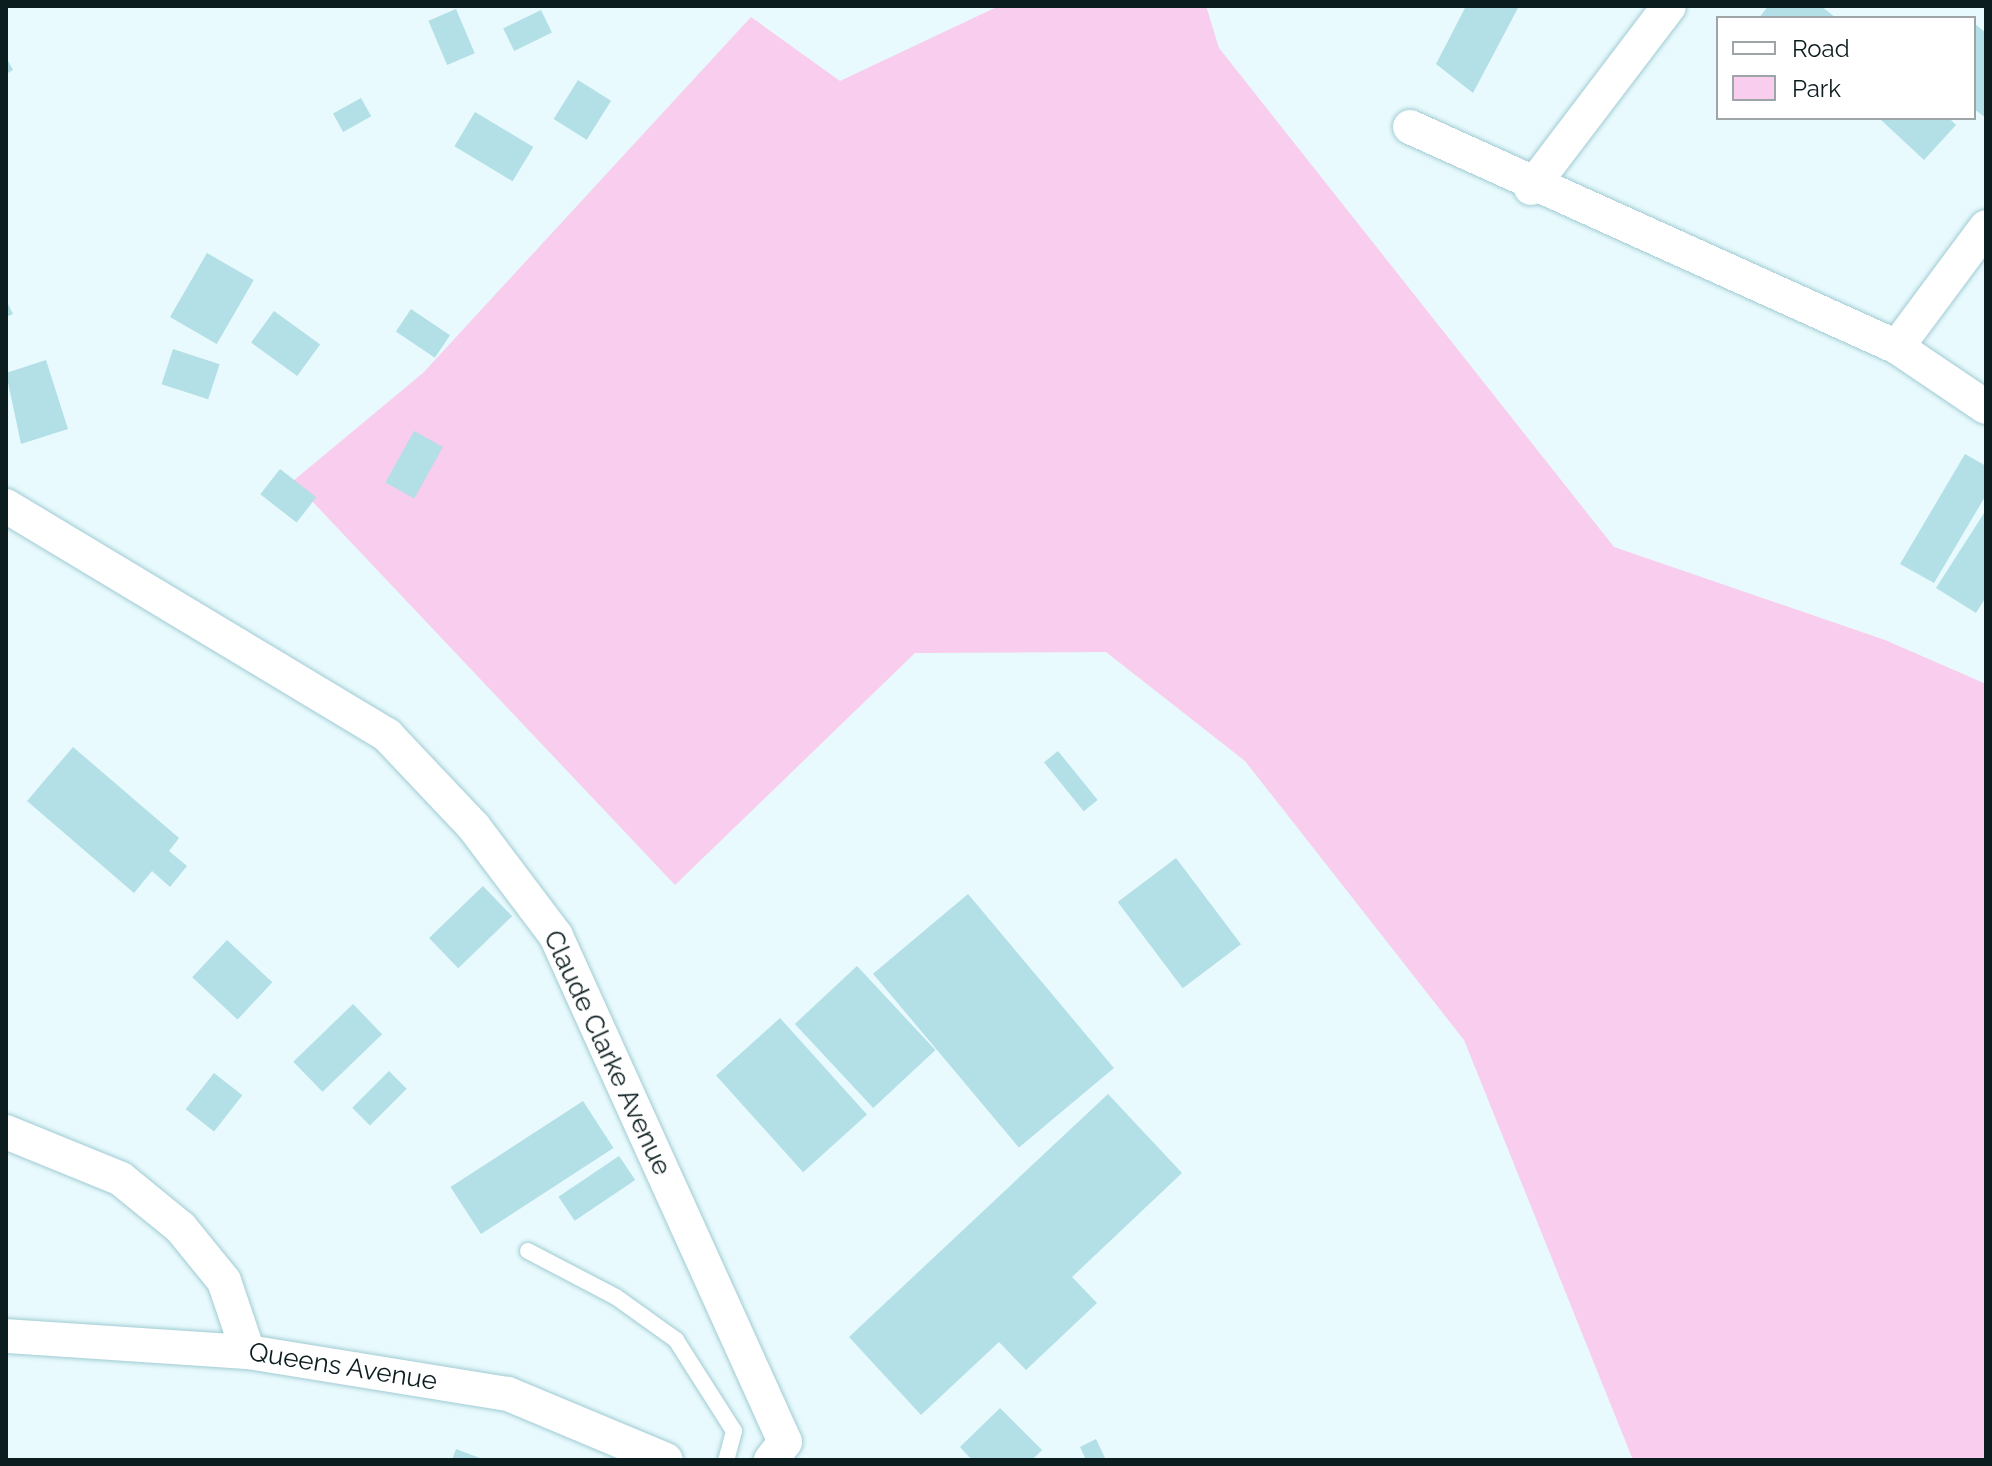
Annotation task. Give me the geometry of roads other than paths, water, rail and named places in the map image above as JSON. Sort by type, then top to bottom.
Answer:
[{"type":"street","points":[[1531,188],[1669,6]]},
{"type":"street","points":[[1410,127],[1531,188],[1897,347],[1986,407]]},
{"type":"street","points":[[1897,347],[1986,227]]},
{"type":"street","name":"Claude Clarke Avenue","points":[[6,506],[387,735],[474,827],[556,936],[785,1442],[771,1460]]},
{"type":"street","points":[[6,1132],[121,1179],[181,1228],[224,1281],[248,1352]]},
{"type":"street","name":"Queens Avenue","points":[[6,1336],[248,1352],[508,1394],[666,1460]]},
{"type":"lane","points":[[528,1251],[616,1297],[676,1340],[734,1431],[726,1460]]}]
